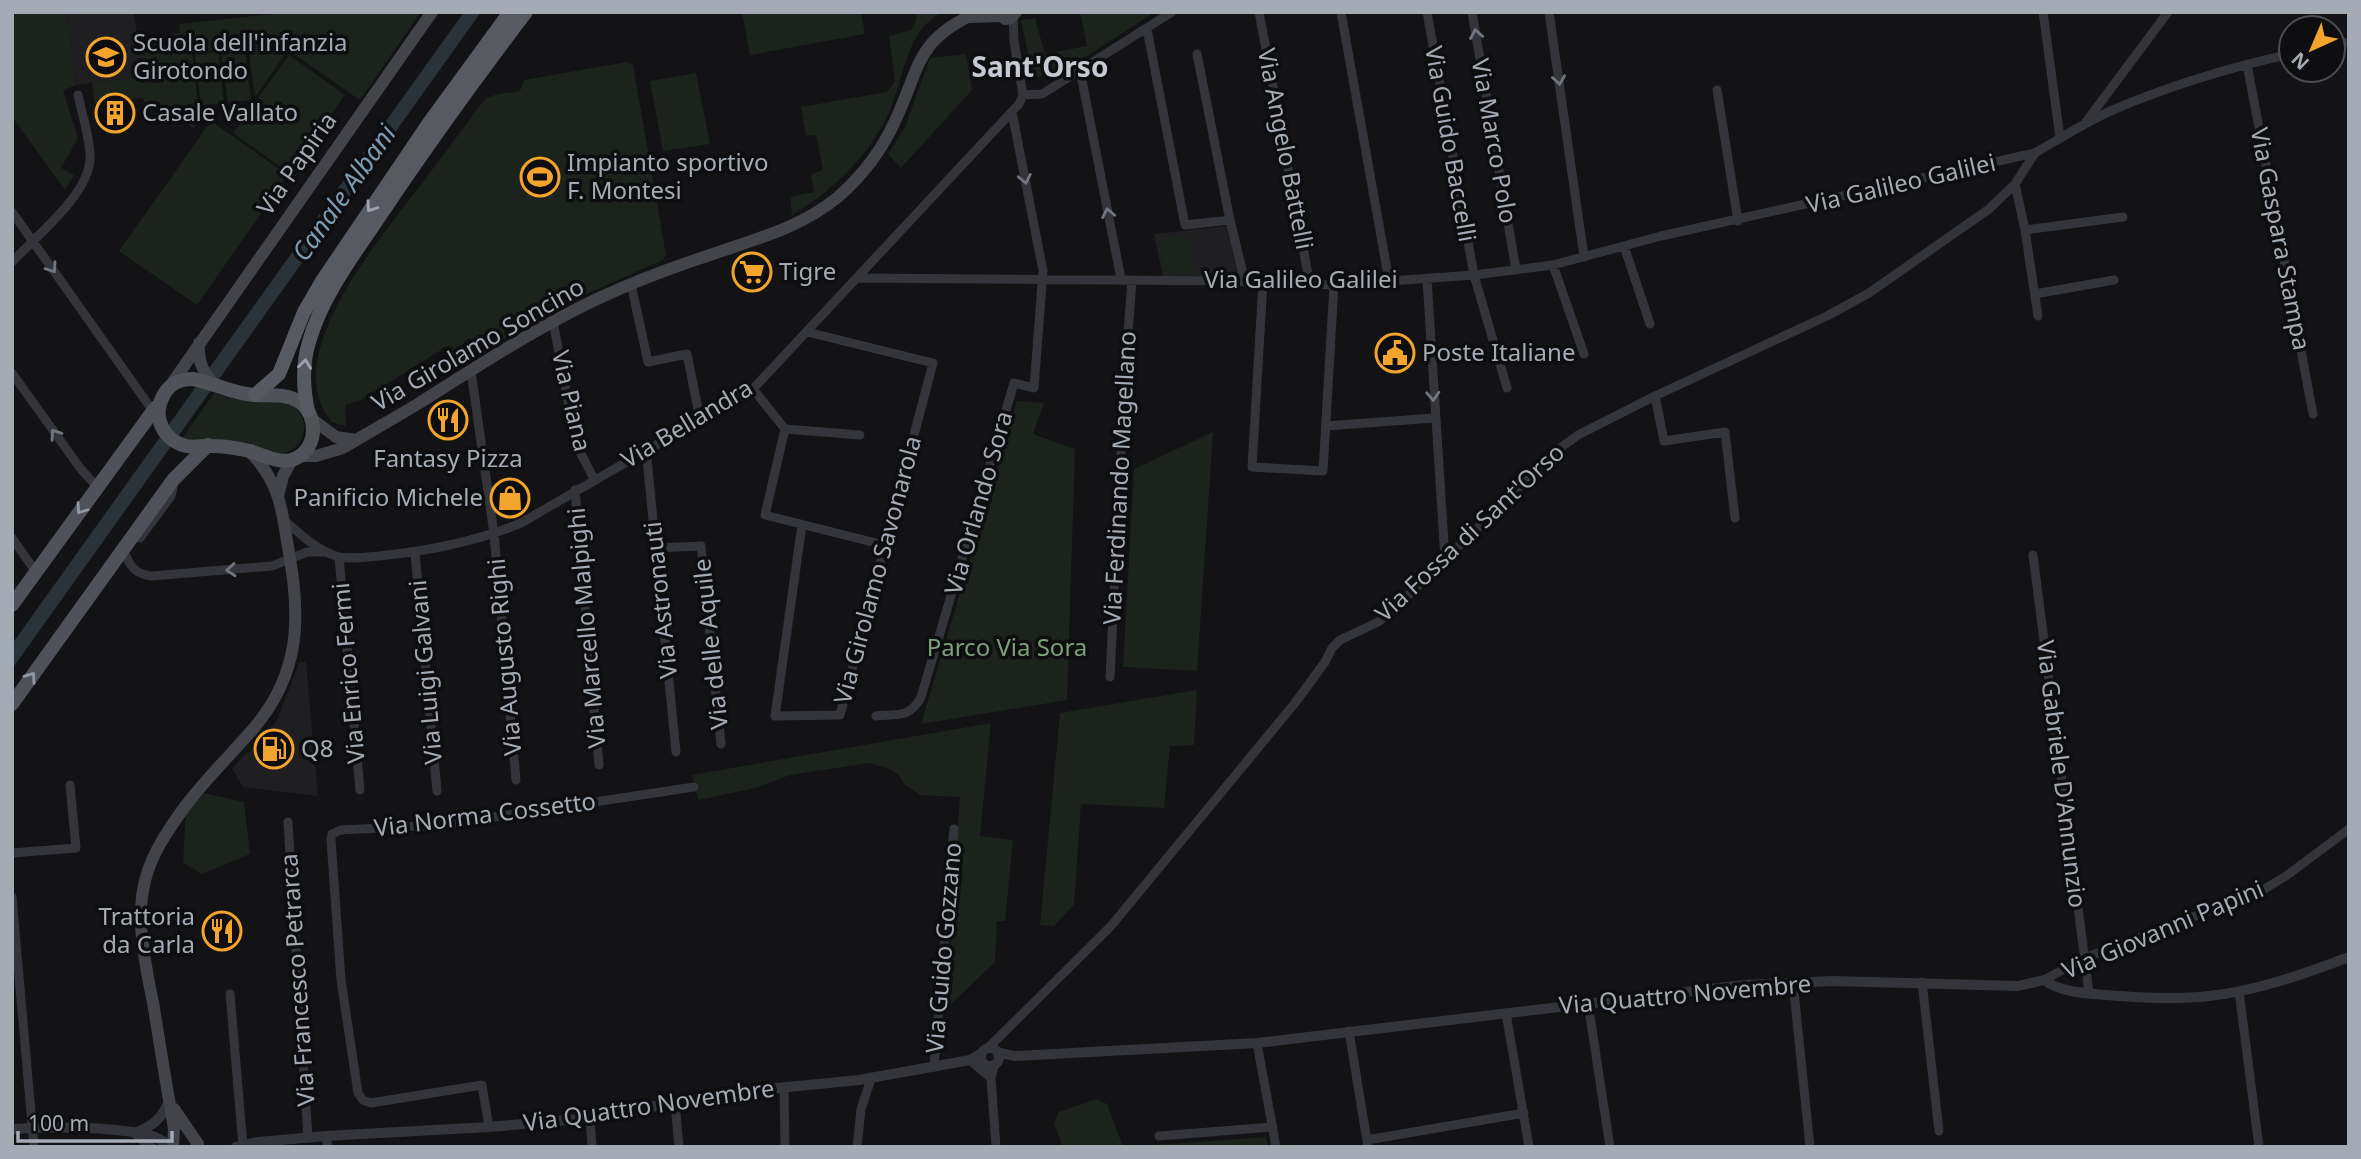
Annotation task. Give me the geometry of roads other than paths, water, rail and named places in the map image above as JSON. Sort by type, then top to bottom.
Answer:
[{"type":"highway","points":[[255,395],[272,382],[282,369],[304,312],[321,281],[429,122],[510,12]]},
{"type":"highway","points":[[310,415],[303,372],[307,349],[317,319],[337,280],[439,129],[526,12]]},
{"type":"main road","name":"Via Papiria","points":[[170,386],[432,12]]},
{"type":"main road","name":"Via Girolamo Soncino","points":[[297,458],[331,452],[356,440],[553,321],[631,284],[788,228],[823,208],[838,197],[870,164],[883,144],[924,53],[940,33],[972,15],[1009,14]]},
{"type":"main road","points":[[199,342],[198,359],[204,373],[216,386]]},
{"type":"main road","points":[[12,605],[170,386],[179,381],[193,379],[255,395],[299,401],[310,415],[336,437],[356,440]]},
{"type":"main road","points":[[156,408],[164,433],[184,446],[249,451],[275,459],[297,458]]},
{"type":"main road","points":[[278,496],[283,476],[308,449],[312,438],[310,415]]},
{"type":"main road","points":[[12,704],[173,481],[208,446]]},
{"type":"main road","points":[[172,1146],[174,1129],[143,947],[141,910],[146,878],[158,845],[199,787],[255,727],[273,701],[288,668],[296,633],[297,601],[278,496],[270,474],[249,451]]},
{"type":"main road","points":[[169,1101],[202,1146]]},
{"type":"main road","points":[[172,1146],[181,1142],[202,1146]]},
{"type":"street","points":[[1009,14],[1023,95],[1042,94],[1172,12]]},
{"type":"street","name":"Via Angelo Battelli","points":[[1259,12],[1310,285]]},
{"type":"street","points":[[1341,12],[1389,281]]},
{"type":"street","name":"Via Guido Baccelli","points":[[1427,12],[1474,275],[1507,388]]},
{"type":"street","name":"Via Marco Polo","points":[[1472,12],[1516,270]]},
{"type":"street","points":[[1549,12],[1584,257]]},
{"type":"street","points":[[2043,12],[2060,138]]},
{"type":"street","points":[[2085,124],[2129,61],[2168,12]]},
{"type":"street","points":[[1147,29],[1185,225],[1230,220]]},
{"type":"street","points":[[1197,54],[1245,282]]},
{"type":"street","name":"Via Galileo Galilei","points":[[857,278],[1121,279],[1334,285],[1474,275],[1553,265],[1624,246],[2035,153],[2115,109],[2247,64],[2277,57]]},
{"type":"street","name":"Via Gaspara Stampa","points":[[2247,64],[2312,414]]},
{"type":"street","points":[[1080,70],[1121,279]]},
{"type":"street","points":[[1717,90],[1738,220]]},
{"type":"street","points":[[12,262],[74,199],[89,169],[90,155],[78,95]]},
{"type":"street","name":"Via Bellandra","points":[[283,519],[309,541],[326,551],[339,557],[365,558],[415,553],[494,534],[521,523],[753,389],[1012,112],[1023,95]]},
{"type":"street","points":[[1012,112],[1043,271],[1042,279]]},
{"type":"street","name":"Via Fossa di Sant'Orso","points":[[990,1058],[1003,1034],[1111,926],[1287,713],[1325,662],[1332,648],[1340,640],[1378,622],[1559,449],[1578,435],[1655,396],[1869,293],[1989,209],[2015,184],[2035,153]]},
{"type":"street","points":[[2015,184],[2038,316]]},
{"type":"street","points":[[12,212],[156,408]]},
{"type":"street","points":[[2025,230],[2123,217]]},
{"type":"street","points":[[1624,246],[1650,324]]},
{"type":"street","points":[[1553,265],[1584,354]]},
{"type":"street","name":"Via Orlando Sora","points":[[876,716],[905,714],[914,709],[921,697],[1014,383],[1034,388],[1042,279]]},
{"type":"street","points":[[1426,279],[1445,559]]},
{"type":"street","name":"Via Ferdinando Magellano","points":[[1110,677],[1132,280]]},
{"type":"street","points":[[2035,294],[2114,280]]},
{"type":"street","points":[[1264,282],[1252,467],[1324,471],[1334,285]]},
{"type":"street","points":[[631,284],[648,362],[687,354],[700,419]]},
{"type":"street","name":"Via Piana","points":[[553,321],[575,439],[594,479]]},
{"type":"street","name":"Via Girolamo Savonarola","points":[[803,525],[775,716],[839,715],[933,363],[807,332]]},
{"type":"street","name":"Via Augusto Righi","points":[[471,371],[494,534],[516,780]]},
{"type":"street","points":[[12,373],[80,468],[97,487]]},
{"type":"street","points":[[753,389],[785,429],[860,435]]},
{"type":"street","points":[[1655,396],[1664,441],[1725,432],[1735,517]]},
{"type":"street","points":[[1326,426],[1434,418]]},
{"type":"street","points":[[785,429],[765,515],[884,545]]},
{"type":"street","name":"Via Astronauti","points":[[646,449],[676,752]]},
{"type":"street","points":[[50,651],[63,642],[171,496],[173,481]]},
{"type":"street","name":"Via Marcello Malpighi","points":[[575,490],[599,765]]},
{"type":"street","points":[[12,538],[36,572]]},
{"type":"street","name":"Via delle Aquile","points":[[656,548],[701,546],[721,744]]},
{"type":"street","points":[[126,556],[141,575],[152,576],[272,566],[307,552],[326,551]]},
{"type":"street","name":"Via Luigi Galvani","points":[[415,553],[437,791]]},
{"type":"street","name":"Via Gabriele D'Annunzio","points":[[2033,555],[2089,993]]},
{"type":"street","name":"Via Enrico Fermi","points":[[339,557],[360,790]]},
{"type":"street","points":[[12,853],[76,848],[70,785]]},
{"type":"street","name":"Via Norma Cossetto","points":[[489,1127],[482,1085],[371,1103],[363,1100],[358,1093],[341,980],[332,834],[341,830],[441,825],[694,787]]},
{"type":"street","name":"Via Francesco Petrarca","points":[[288,822],[308,1138]]},
{"type":"street","name":"Via Guido Gozzano","points":[[934,1067],[954,829]]},
{"type":"street","name":"Via Giovanni Papini","points":[[2044,980],[2085,958],[2261,891],[2286,876],[2349,829]]},
{"type":"street","points":[[12,897],[34,1147]]},
{"type":"street","name":"Via Quattro Novembre","points":[[236,1147],[308,1138],[327,1142],[590,1118],[784,1087],[865,1079],[970,1060],[1257,1043],[1744,985],[1793,982],[1922,982],[2018,986],[2044,980],[2061,989],[2089,993],[2181,998],[2239,991],[2304,974],[2349,957]]},
{"type":"street","points":[[1793,982],[1810,1147]]},
{"type":"street","points":[[1922,982],[1939,1131]]},
{"type":"street","points":[[2239,991],[2259,1147]]},
{"type":"street","points":[[230,993],[243,1146]]},
{"type":"street","points":[[1588,1003],[1610,1147]]},
{"type":"street","points":[[1506,1013],[1530,1147]]},
{"type":"street","points":[[1349,1031],[1368,1143],[1524,1113]]},
{"type":"street","points":[[1257,1043],[1276,1147]]},
{"type":"street","points":[[990,1058],[996,1147]]},
{"type":"street","points":[[970,1060],[991,1078]]},
{"type":"street","points":[[857,1147],[865,1079]]},
{"type":"street","points":[[784,1087],[785,1147]]},
{"type":"street","points":[[135,1133],[164,1115],[169,1101]]},
{"type":"street","points":[[675,1103],[679,1147]]},
{"type":"street","points":[[590,1118],[592,1147]]},
{"type":"street","points":[[12,1129],[31,1127],[135,1133],[156,1137],[172,1146]]},
{"type":"street","points":[[1159,1136],[1273,1127]]},
{"type":"street","points":[[135,1133],[151,1147]]},
{"type":"water","name":"Canale Albani","points":[[464,12],[481,12],[12,669],[12,644]]},
{"type":"place","name":"Scuola dell'infanzia Girotondo","points":[[106,57]]},
{"type":"place","name":"Casale Vallato","points":[[115,113]]},
{"type":"place","name":"Impianto sportivo F. Montesi","points":[[540,177]]},
{"type":"place","name":"Tigre","points":[[752,272]]},
{"type":"place","name":"Poste Italiane","points":[[1395,353]]},
{"type":"place","name":"Fantasy Pizza","points":[[448,420]]},
{"type":"place","name":"Panificio Michele","points":[[510,498]]},
{"type":"place","name":"Q8","points":[[274,749]]},
{"type":"place","name":"Trattoria da Carla","points":[[222,931]]},
{"type":"district","name":"Sant'Orso","points":[[1040,67]]},
{"type":"park label","name":"Parco Via Sora","points":[[1007,648]]}]
